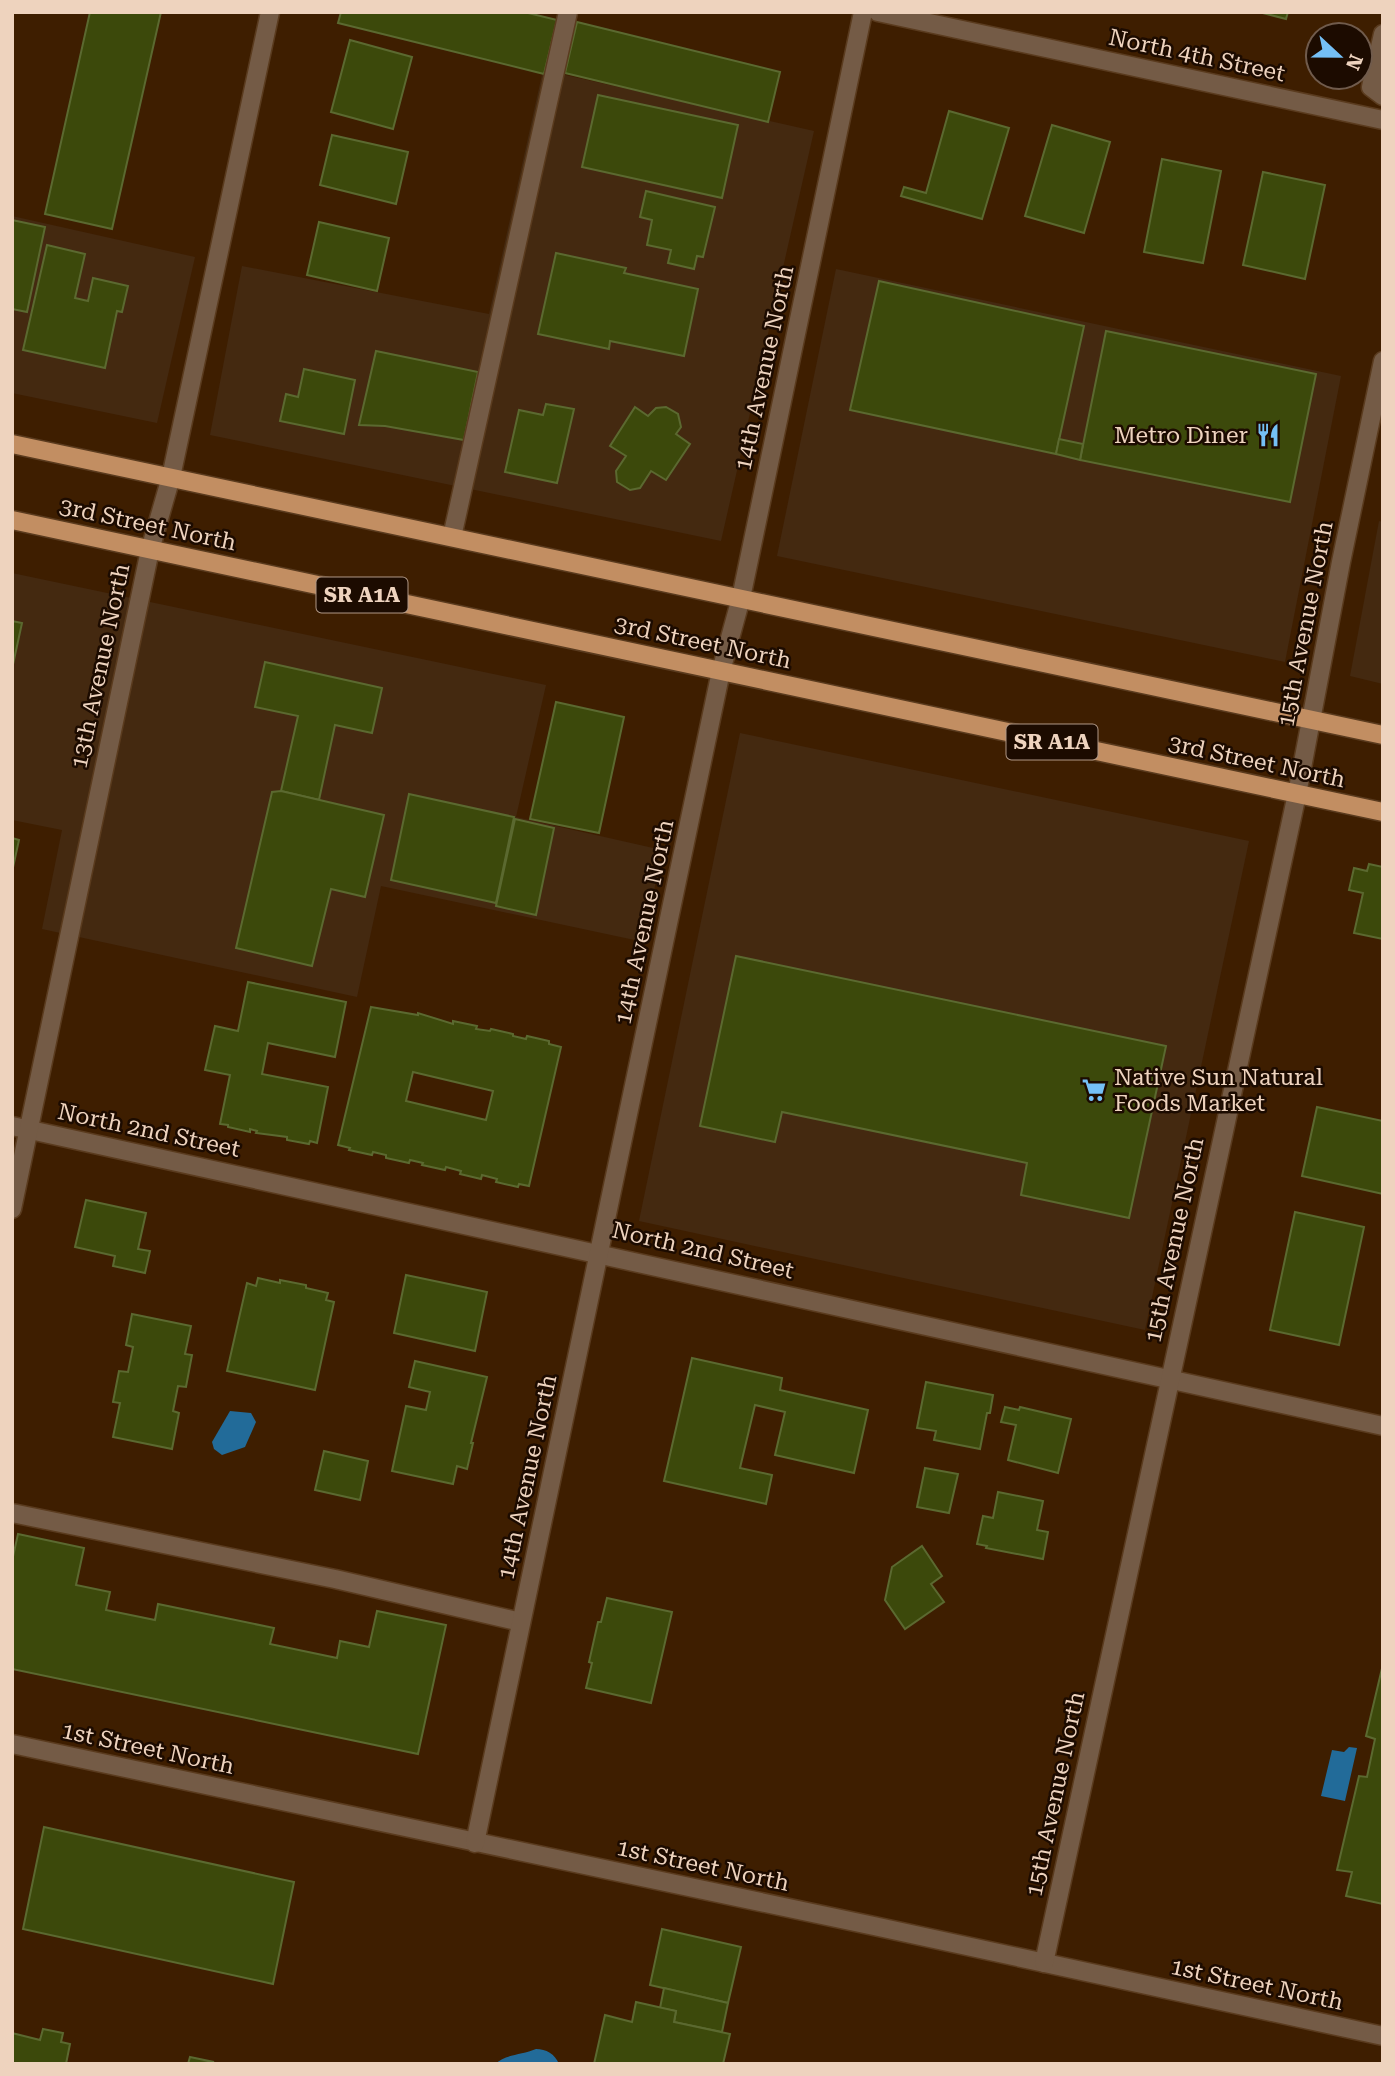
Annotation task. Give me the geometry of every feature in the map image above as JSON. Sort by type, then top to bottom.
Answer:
[{"type":"main road","points":[[12,444],[1383,735]]},
{"type":"main road","name":"3rd Street North","points":[[12,520],[1383,812]]},
{"type":"street","name":"13th Avenue North","points":[[12,1209],[20,1128],[150,550],[171,477],[270,12]]},
{"type":"street","points":[[452,537],[568,12]]},
{"type":"street","name":"14th Avenue North","points":[[475,1843],[722,671],[741,598],[863,12]]},
{"type":"street","name":"North 4th Street","points":[[878,12],[1383,120]]},
{"type":"street","points":[[1383,34],[1371,87],[1383,96]]},
{"type":"street","name":"15th Avenue North","points":[[1044,1963],[1297,794],[1383,361]]},
{"type":"street","name":"North 2nd Street","points":[[20,1128],[600,1252],[1383,1426]]},
{"type":"street","points":[[12,1513],[335,1579],[521,1622]]},
{"type":"street","name":"1st Street North","points":[[12,1744],[1383,2036]]},
{"type":"shaded area","points":[[543,70],[814,131],[721,541],[210,435],[242,266],[489,314]]},
{"type":"shaded area","points":[[12,216],[195,257],[157,423],[12,393]]},
{"type":"shaded area","points":[[836,269],[1341,376],[1285,662],[777,556]]},
{"type":"shaded area","points":[[1379,521],[1383,522],[1383,684],[1350,676]]},
{"type":"shaded area","points":[[12,573],[546,685],[516,817],[662,850],[644,942],[381,886],[357,997],[42,929],[62,830],[12,820]]},
{"type":"shaded area","points":[[740,733],[1249,841],[1145,1330],[639,1221]]},
{"type":"water","points":[[230,1411],[251,1413],[256,1422],[245,1447],[222,1455],[214,1449],[212,1442]]},
{"type":"water","points":[[1349,1747],[1357,1748],[1345,1801],[1321,1796],[1332,1750],[1344,1752]]},
{"type":"water","points":[[536,2049],[550,2053],[559,2064],[495,2064],[504,2058]]},
{"type":"building","points":[[90,12],[161,12],[112,229],[45,214]]},
{"type":"building","points":[[341,12],[524,12],[557,20],[544,74],[338,23]]},
{"type":"building","points":[[1259,12],[1288,12],[1286,19]]},
{"type":"building","points":[[577,22],[780,72],[768,122],[565,73]]},
{"type":"building","points":[[350,40],[412,57],[393,129],[331,112]]},
{"type":"building","points":[[598,95],[738,125],[722,198],[582,167]]},
{"type":"building","points":[[949,111],[1009,128],[982,219],[901,196],[904,187],[926,193]]},
{"type":"building","points":[[1052,125],[1110,142],[1084,233],[1025,216]]},
{"type":"building","points":[[332,135],[408,152],[396,204],[320,185]]},
{"type":"building","points":[[1162,159],[1221,171],[1203,263],[1144,252]]},
{"type":"building","points":[[1263,172],[1325,185],[1305,279],[1243,265]]},
{"type":"building","points":[[646,191],[715,207],[703,257],[697,256],[694,269],[668,263],[671,250],[647,245],[652,220],[640,217]]},
{"type":"building","points":[[12,220],[45,227],[27,312],[12,309]]},
{"type":"building","points":[[319,222],[389,238],[377,291],[307,275]]},
{"type":"building","points":[[47,245],[85,254],[75,298],[88,301],[93,278],[128,286],[122,312],[117,311],[105,368],[23,350]]},
{"type":"building","points":[[556,253],[626,268],[624,273],[698,289],[684,356],[610,341],[609,349],[538,334]]},
{"type":"building","points":[[879,281],[1084,326],[1056,454],[850,410]]},
{"type":"building","points":[[1106,331],[1316,374],[1290,502],[1080,460]]},
{"type":"building","points":[[376,351],[478,372],[464,440],[385,426],[359,425]]},
{"type":"building","points":[[304,369],[355,380],[344,434],[280,421],[286,394],[298,397]]},
{"type":"building","points":[[546,404],[574,409],[557,483],[505,472],[519,410],[543,415]]},
{"type":"building","points":[[635,407],[648,416],[656,408],[666,407],[678,414],[681,427],[676,434],[690,444],[666,480],[651,471],[640,488],[630,490],[617,482],[616,471],[626,456],[610,446]]},
{"type":"building","points":[[1059,439],[1083,444],[1080,460],[1056,454]]},
{"type":"building","points":[[12,621],[22,623],[12,669]]},
{"type":"building","points":[[265,662],[382,688],[372,733],[335,725],[319,800],[281,791],[298,716],[255,707]]},
{"type":"building","points":[[556,702],[624,717],[599,833],[530,819]]},
{"type":"building","points":[[281,791],[384,815],[365,897],[331,889],[312,966],[236,948],[272,792]]},
{"type":"building","points":[[409,794],[514,817],[496,903],[391,880]]},
{"type":"building","points":[[515,819],[554,828],[536,915],[496,906]]},
{"type":"building","points":[[12,838],[19,840],[12,872]]},
{"type":"building","points":[[1369,864],[1383,867],[1383,939],[1354,933],[1363,893],[1349,890],[1354,868],[1367,871]]},
{"type":"building","points":[[736,956],[1166,1046],[1129,1218],[1021,1195],[1027,1163],[782,1112],[775,1142],[700,1126]]},
{"type":"building","points":[[248,982],[346,1002],[335,1057],[268,1043],[262,1074],[328,1087],[317,1143],[287,1140],[287,1137],[256,1133],[257,1131],[250,1129],[250,1132],[220,1124],[230,1075],[205,1070],[215,1026],[238,1031]]},
{"type":"building","points":[[371,1007],[418,1013],[453,1024],[453,1021],[477,1026],[476,1029],[491,1029],[526,1039],[527,1036],[549,1041],[549,1044],[561,1047],[529,1186],[519,1184],[518,1187],[496,1182],[497,1179],[482,1175],[481,1179],[446,1167],[445,1170],[410,1160],[409,1163],[373,1152],[372,1155],[349,1150],[350,1148],[338,1145]],"holes":[[[413,1072],[493,1091],[486,1120],[406,1101]]]},
{"type":"building","points":[[1317,1107],[1383,1121],[1383,1194],[1302,1176]]},
{"type":"building","points":[[86,1200],[146,1213],[138,1249],[150,1251],[145,1273],[113,1266],[115,1256],[75,1247]]},
{"type":"building","points":[[1295,1212],[1364,1227],[1339,1345],[1270,1330]]},
{"type":"building","points":[[406,1275],[487,1292],[475,1351],[394,1333]]},
{"type":"building","points":[[258,1278],[306,1285],[306,1288],[328,1293],[326,1300],[334,1302],[315,1390],[227,1371],[247,1283],[256,1286]]},
{"type":"building","points":[[132,1314],[191,1326],[185,1354],[192,1355],[186,1387],[178,1386],[173,1411],[179,1413],[172,1449],[113,1437],[120,1403],[113,1402],[119,1371],[128,1372],[133,1347],[126,1345]]},
{"type":"building","points":[[692,1358],[782,1378],[780,1390],[868,1410],[854,1473],[775,1455],[785,1412],[755,1405],[740,1468],[772,1475],[766,1504],[664,1481]]},
{"type":"building","points":[[415,1361],[487,1377],[467,1469],[457,1466],[453,1484],[392,1471],[406,1406],[426,1410],[430,1392],[409,1387]]},
{"type":"building","points":[[926,1382],[993,1395],[980,1449],[934,1440],[936,1431],[917,1428]]},
{"type":"building","points":[[1005,1407],[1019,1410],[1020,1407],[1071,1419],[1058,1473],[1008,1460],[1016,1425],[1001,1422]]},
{"type":"building","points":[[324,1451],[368,1461],[360,1500],[315,1490]]},
{"type":"building","points":[[925,1468],[958,1474],[949,1513],[917,1507]]},
{"type":"building","points":[[998,1492],[1043,1501],[1037,1530],[1048,1532],[1043,1559],[977,1544],[983,1516],[993,1518]]},
{"type":"building","points":[[18,1534],[84,1548],[76,1585],[110,1592],[106,1610],[155,1620],[158,1604],[274,1628],[270,1644],[337,1658],[340,1641],[369,1647],[377,1611],[446,1625],[418,1754],[12,1669],[12,1561]]},
{"type":"building","points":[[922,1546],[942,1576],[931,1584],[944,1602],[905,1629],[885,1600],[892,1567]]},
{"type":"building","points":[[607,1598],[672,1612],[651,1703],[586,1688],[598,1622],[601,1622]]},
{"type":"building","points":[[1383,1664],[1383,1904],[1346,1896],[1352,1872],[1337,1870],[1359,1776],[1367,1777],[1375,1739],[1366,1736]]},
{"type":"building","points":[[44,1827],[294,1882],[273,1984],[23,1929]]},
{"type":"building","points":[[662,1929],[741,1947],[728,2003],[650,1985]]},
{"type":"building","points":[[664,1988],[728,2003],[722,2032],[674,2022],[676,2011],[660,2008]]},
{"type":"building","points":[[636,2002],[676,2011],[674,2022],[730,2034],[723,2064],[594,2064],[605,2015],[632,2022]]},
{"type":"building","points":[[43,2029],[63,2033],[61,2042],[70,2044],[66,2064],[12,2064],[12,2033],[40,2040]]},
{"type":"building","points":[[190,2057],[214,2062],[188,2064]]},
{"type":"place","name":"Metro Diner","points":[[1268,435]]},
{"type":"place","name":"Native Sun Natural Foods Market","points":[[1094,1090]]}]
